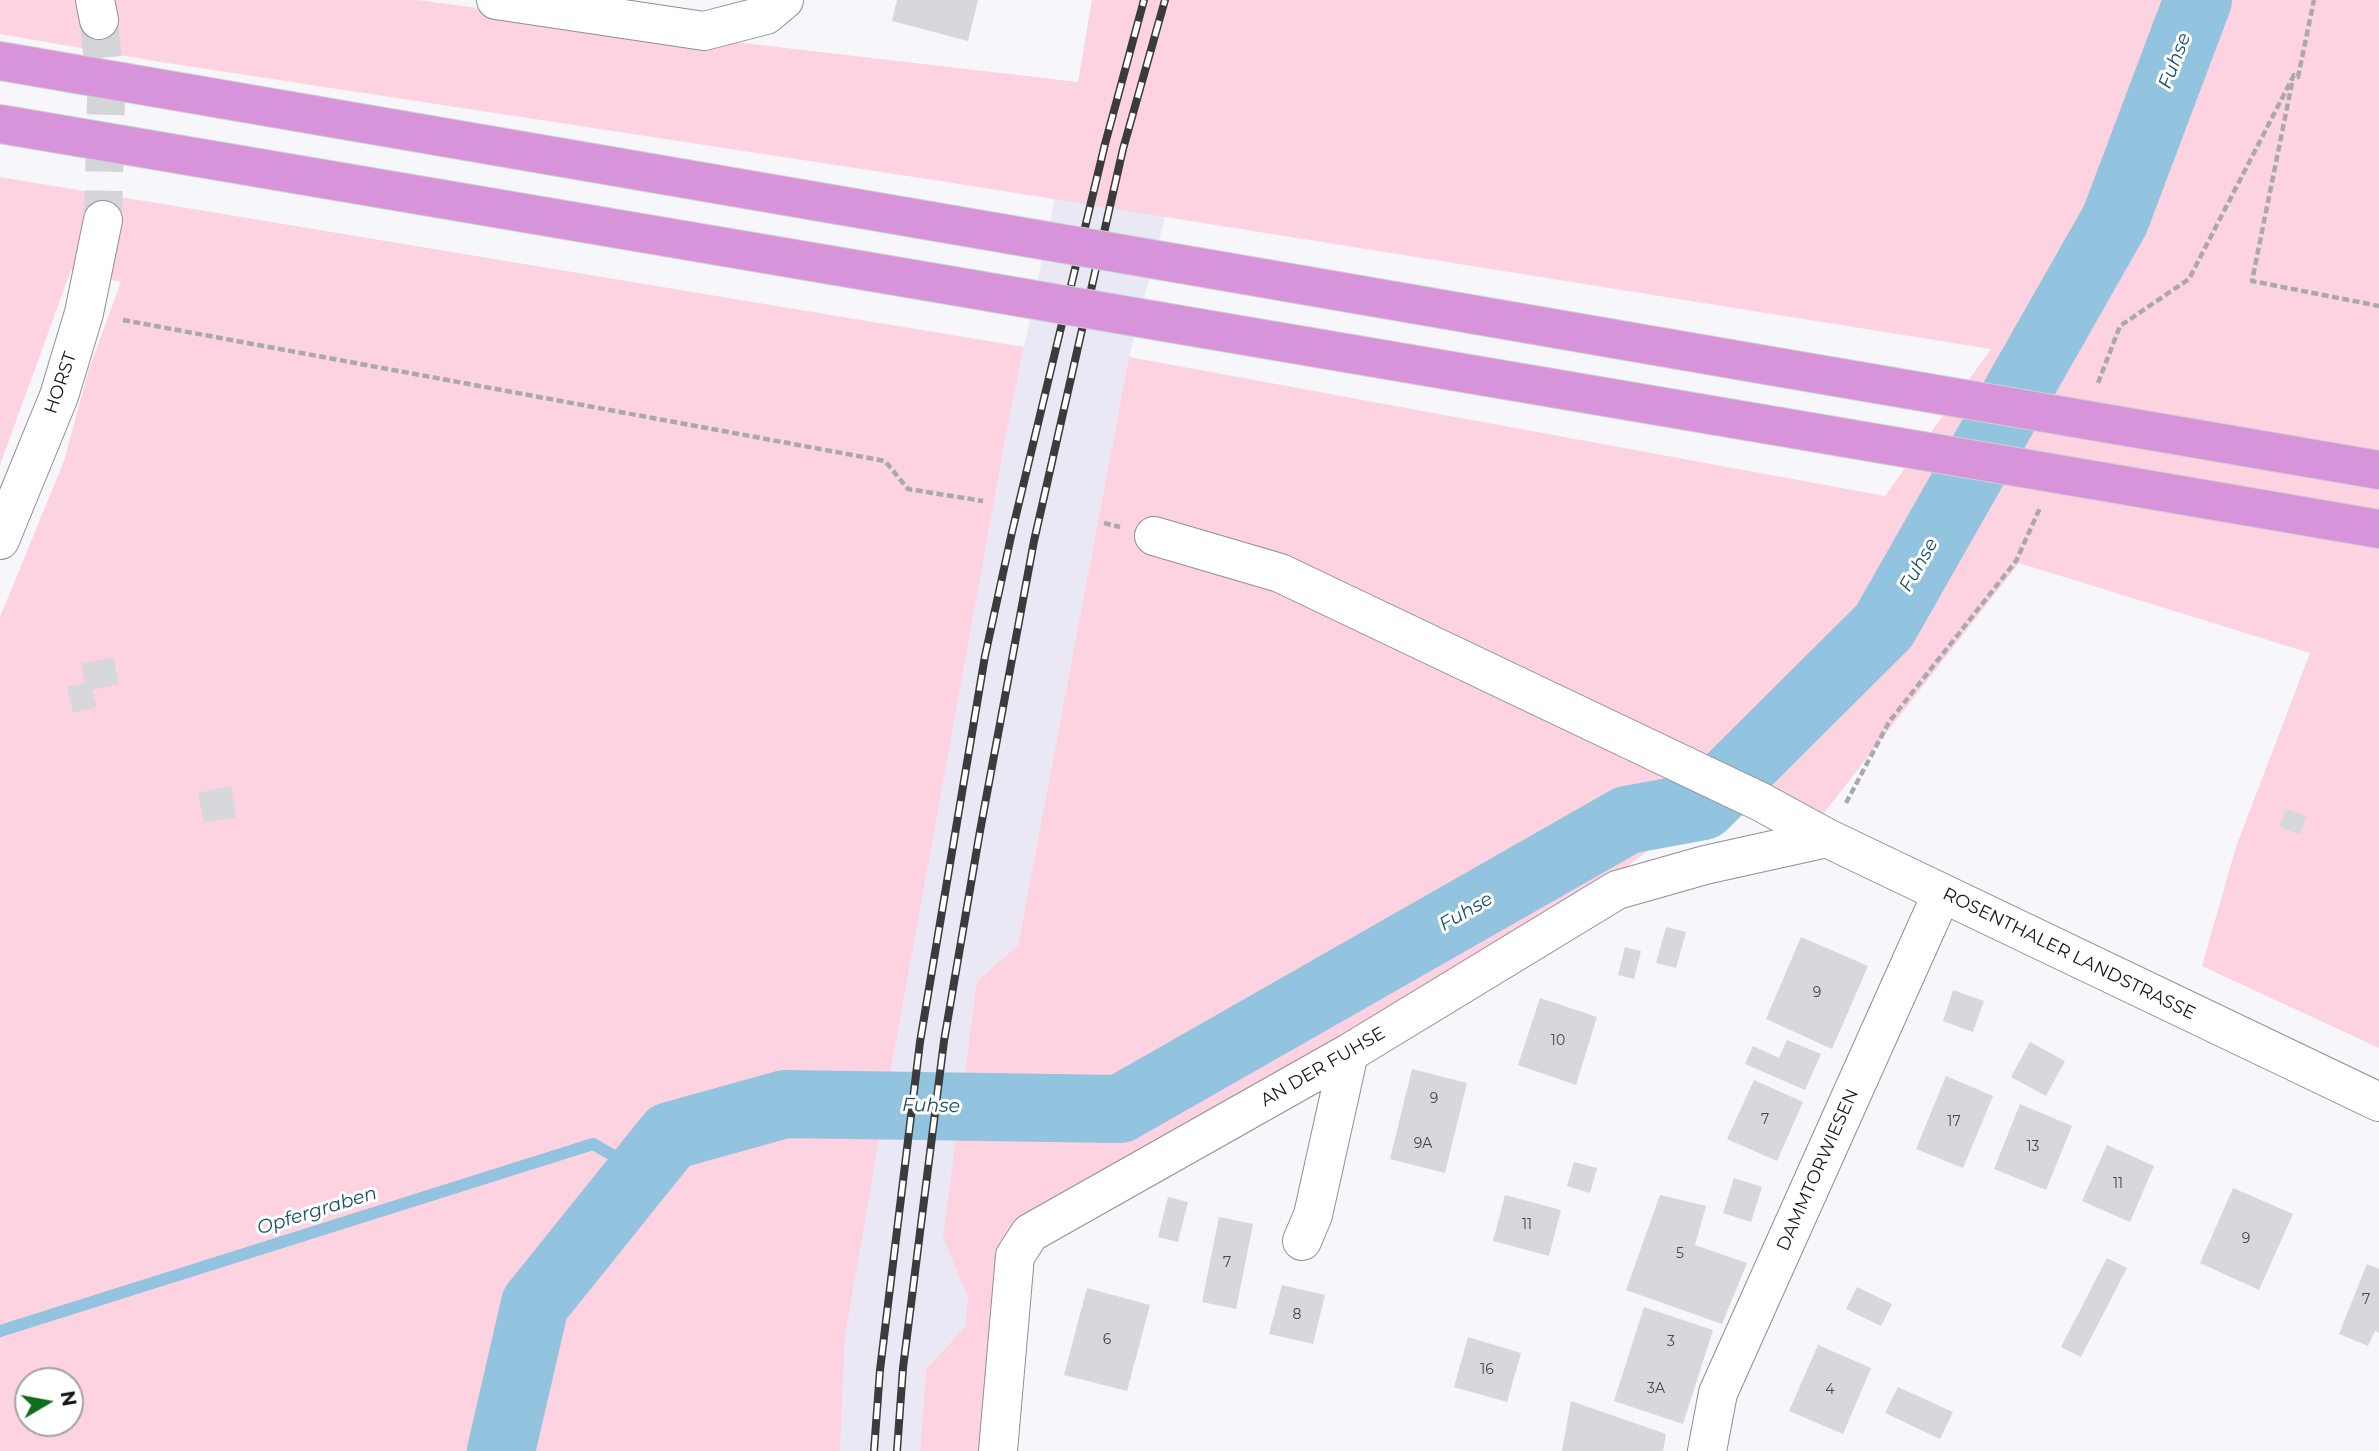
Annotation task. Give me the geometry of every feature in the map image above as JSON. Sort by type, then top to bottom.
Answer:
[{"type":"highway","points":[[0,61],[2379,470]]},
{"type":"highway","points":[[0,124],[2379,529]]},
{"type":"street","points":[[496,0],[704,31],[766,15],[784,0]]},
{"type":"street","name":"HORST","points":[[0,540],[59,396],[84,313],[103,220]]},
{"type":"street","name":"ROSENTHALER LANDSTRASSE","points":[[1154,536],[1280,573],[1761,802],[1827,838],[2379,1102]]},
{"type":"street","name":"AN DER FUHSE","points":[[998,1451],[1015,1256],[1030,1234],[1349,1053],[1617,890],[1705,865],[1827,838]]},
{"type":"street","name":"DAMMTORWIESEN","points":[[1707,1451],[1718,1393],[1942,893]]},
{"type":"street","points":[[1302,1241],[1313,1215],[1349,1053]]},
{"type":"path","points":[[2314,0],[2298,77],[2294,75],[2252,281],[2379,306]]},
{"type":"path","points":[[84,313],[885,461],[908,489],[983,501]]},
{"type":"shaded area","points":[[0,0],[418,0],[700,38],[1078,82],[1092,0],[2379,0],[2379,1048],[2202,966],[2236,847],[2310,653],[2019,563],[1820,818],[1739,780],[1615,876],[1006,1235],[982,1451],[920,1451],[926,1369],[965,1327],[968,1298],[943,1237],[977,981],[1018,945],[1129,357],[1885,496],[1991,349],[947,182],[161,62],[0,34]]},
{"type":"shaded area","points":[[1092,0],[1221,0],[1129,357],[1018,945],[977,981],[944,1236],[968,1298],[965,1327],[926,1369],[920,1451],[840,1451],[845,1337],[893,1059],[1007,430],[1079,82]]},
{"type":"shaded area","points":[[0,177],[1024,347],[893,1059],[845,1337],[840,1451],[0,1451],[0,617],[64,461],[89,369],[121,282],[71,270],[0,465]]},
{"type":"building","points":[[897,0],[978,0],[968,41],[892,21]]},
{"type":"building","points":[[113,657],[119,684],[92,690],[97,707],[73,713],[67,687],[85,683],[81,664]]},
{"type":"building","points":[[231,786],[236,817],[204,823],[198,793]]},
{"type":"building","points":[[2286,809],[2306,816],[2300,834],[2279,827]]},
{"type":"building","points":[[1666,927],[1686,932],[1676,968],[1656,963]]},
{"type":"building","points":[[1801,937],[1868,966],[1832,1049],[1766,1019]]},
{"type":"building","points":[[1625,947],[1641,951],[1634,979],[1618,975]]},
{"type":"building","points":[[1953,990],[1984,1001],[1973,1032],[1943,1021]]},
{"type":"building","points":[[1540,998],[1597,1017],[1576,1085],[1518,1065]]},
{"type":"building","points":[[1787,1040],[1821,1054],[1805,1090],[1745,1064],[1753,1046],[1779,1058]]},
{"type":"building","points":[[2030,1042],[2065,1061],[2046,1096],[2011,1077]]},
{"type":"building","points":[[1412,1069],[1467,1083],[1445,1173],[1390,1159]]},
{"type":"building","points":[[1946,1076],[1993,1096],[1963,1168],[1916,1149]]},
{"type":"building","points":[[1754,1080],[1803,1102],[1777,1161],[1727,1139]]},
{"type":"building","points":[[2020,1104],[2072,1126],[2046,1190],[1994,1169]]},
{"type":"building","points":[[2107,1145],[2154,1166],[2130,1222],[2082,1201]]},
{"type":"building","points":[[1574,1162],[1597,1168],[1590,1193],[1567,1186]]},
{"type":"building","points":[[1734,1178],[1762,1187],[1751,1222],[1723,1213]]},
{"type":"building","points":[[2233,1188],[2293,1214],[2259,1290],[2200,1263]]},
{"type":"building","points":[[1505,1195],[1561,1210],[1549,1256],[1493,1241]]},
{"type":"building","points":[[1660,1195],[1706,1206],[1695,1245],[1747,1263],[1722,1324],[1626,1290]]},
{"type":"building","points":[[1168,1197],[1188,1202],[1178,1242],[1158,1237]]},
{"type":"building","points":[[1219,1217],[1253,1224],[1236,1309],[1202,1302]]},
{"type":"building","points":[[2107,1258],[2127,1268],[2081,1357],[2061,1347]]},
{"type":"building","points":[[2367,1264],[2379,1269],[2379,1333],[2375,1331],[2368,1346],[2339,1334]]},
{"type":"building","points":[[1282,1285],[1325,1295],[1313,1344],[1269,1334]]},
{"type":"building","points":[[1857,1287],[1892,1304],[1881,1326],[1846,1309]]},
{"type":"building","points":[[1087,1288],[1150,1305],[1127,1391],[1064,1375]]},
{"type":"building","points":[[1644,1307],[1713,1330],[1683,1424],[1614,1401]]},
{"type":"building","points":[[1468,1337],[1521,1353],[1507,1402],[1454,1387]]},
{"type":"building","points":[[1818,1345],[1871,1368],[1843,1434],[1789,1411]]},
{"type":"building","points":[[1898,1387],[1953,1412],[1940,1439],[1885,1413]]},
{"type":"building","points":[[1571,1401],[1666,1434],[1663,1451],[1562,1451]]},
{"type":"waterway","name":"Fuhse","points":[[501,1451],[535,1304],[670,1136],[785,1104],[1120,1109],[1627,820],[1703,806],[1884,626],[2115,220],[2198,0]]},
{"type":"waterway","name":"Opfergraben","points":[[0,1331],[593,1144],[641,1171]]},
{"type":"tunnel","points":[[99,20],[106,97],[103,220]]},
{"type":"railway","points":[[874,1451],[880,1370],[920,1042],[985,656],[1105,144],[1144,0]]},
{"type":"railway","points":[[897,1451],[903,1368],[944,1041],[980,831],[1034,541],[1123,149],[1165,0]]}]
